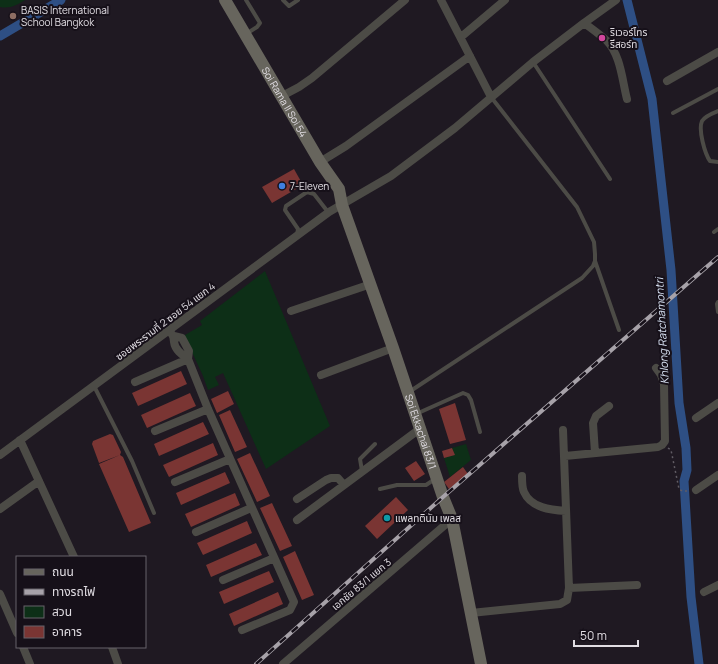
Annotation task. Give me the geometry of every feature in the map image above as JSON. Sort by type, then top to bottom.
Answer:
[{"type":"street","name":"Soi Rama II Soi 54","points":[[225,0],[320,162],[339,189],[342,205]]},
{"type":"street","points":[[282,96],[312,78],[405,0]]},
{"type":"street","points":[[441,0],[491,96]]},
{"type":"street","points":[[461,37],[505,0]]},
{"type":"street","name":"ซอยพระรามที่ 2 ซอย 54 แยก 4","points":[[0,455],[94,386],[172,334],[251,268],[329,212],[391,176],[455,128],[533,62],[616,0]]},
{"type":"street","points":[[584,23],[611,46],[617,58],[627,99]]},
{"type":"street","points":[[667,81],[718,52]]},
{"type":"street","points":[[320,162],[346,146],[470,56]]},
{"type":"street","name":"Soi Ekkachai 83/1","points":[[342,205],[394,348],[452,519],[481,664]]},
{"type":"street","points":[[291,312],[371,284]]},
{"type":"street","points":[[172,334],[174,344],[182,355],[188,359],[251,508],[294,602],[290,610],[242,630]]},
{"type":"street","points":[[321,375],[394,348]]},
{"type":"street","points":[[135,382],[188,359]]},
{"type":"street","points":[[565,456],[658,447],[662,445],[665,441],[664,384],[656,368]]},
{"type":"street","points":[[696,418],[718,403]]},
{"type":"street","points":[[595,453],[593,423],[596,416],[609,406]]},
{"type":"street","points":[[155,432],[208,409]]},
{"type":"street","points":[[297,520],[421,428]]},
{"type":"street","points":[[471,613],[560,604],[567,600],[565,456],[563,430]]},
{"type":"street","points":[[20,440],[74,556]]},
{"type":"street","points":[[175,482],[230,459]]},
{"type":"street","points":[[522,476],[524,493],[538,506],[553,510],[566,511]]},
{"type":"street","points":[[696,490],[717,477]]},
{"type":"street","points":[[297,499],[331,478],[338,478],[344,485]]},
{"type":"street","points":[[0,509],[39,481]]},
{"type":"street","points":[[196,532],[251,508]]},
{"type":"street","name":"เอกชัย 83/1 แยก 3","points":[[283,664],[452,519]]},
{"type":"street","points":[[223,580],[274,558]]},
{"type":"street","points":[[568,588],[637,585]]},
{"type":"street","points":[[704,592],[718,585]]},
{"type":"street","points":[[0,594],[16,631]]},
{"type":"street","points":[[23,648],[30,664]]},
{"type":"street","points":[[112,648],[118,664]]},
{"type":"lane","points":[[245,35],[257,27],[260,23],[246,0]]},
{"type":"lane","points":[[283,0],[289,6],[298,0]]},
{"type":"lane","points":[[533,62],[610,179]]},
{"type":"lane","points":[[673,113],[718,88]]},
{"type":"lane","points":[[491,96],[577,207],[594,242],[595,261],[619,330]]},
{"type":"lane","points":[[718,111],[702,121],[702,133],[706,155],[710,161],[718,162]]},
{"type":"lane","points":[[297,236],[298,229],[285,210],[286,206],[307,192],[311,192],[329,212]]},
{"type":"lane","points":[[714,232],[718,229]]},
{"type":"lane","points":[[408,392],[582,278],[593,266],[595,261]]},
{"type":"lane","points":[[718,302],[718,312]]},
{"type":"lane","points":[[94,386],[132,461],[154,513]]},
{"type":"lane","points":[[416,415],[463,393],[468,395],[471,400],[480,432]]},
{"type":"lane","points":[[363,471],[360,459],[375,444]]},
{"type":"lane","points":[[380,490],[397,485],[426,485],[437,477]]},
{"type":"path","points":[[662,445],[671,450],[679,489],[682,491]]},
{"type":"green space","points":[[0,0],[25,0],[13,6],[4,7],[0,7]]},
{"type":"green space","points":[[265,271],[330,426],[266,469],[223,373],[215,377],[219,385],[208,390],[185,335],[202,325],[200,321]]},
{"type":"green space","points":[[466,444],[471,460],[450,477],[444,458],[454,455],[452,448]]},
{"type":"building","name":"7-Eleven","points":[[294,169],[303,185],[272,203],[262,187]]},
{"type":"building","points":[[181,371],[187,384],[138,406],[132,393]]},
{"type":"building","points":[[228,391],[234,404],[217,413],[211,399]]},
{"type":"building","points":[[190,393],[196,406],[147,428],[141,415]]},
{"type":"building","points":[[455,403],[466,440],[450,444],[439,409]]},
{"type":"building","points":[[230,410],[247,447],[235,452],[219,415]]},
{"type":"building","points":[[203,422],[209,434],[159,456],[154,444]]},
{"type":"building","points":[[110,434],[113,435],[121,452],[120,455],[99,463],[92,444],[93,441]]},
{"type":"building","points":[[213,443],[218,455],[169,477],[163,465]]},
{"type":"building","points":[[452,448],[455,455],[444,458],[442,451]]},
{"type":"building","points":[[250,453],[270,496],[257,502],[237,459]]},
{"type":"building","points":[[120,455],[123,457],[151,523],[129,532],[99,464]]},
{"type":"building","points":[[416,461],[425,474],[414,481],[405,468]]},
{"type":"building","points":[[463,467],[468,474],[449,489],[444,482]]},
{"type":"building","points":[[225,472],[230,483],[181,505],[176,493]]},
{"type":"building","points":[[235,493],[240,505],[191,527],[185,514]]},
{"type":"building","name":"แพลทตินัม เพลส","points":[[396,497],[408,510],[377,539],[365,526]]},
{"type":"building","points":[[272,503],[292,546],[280,551],[260,508]]},
{"type":"building","points":[[247,521],[252,533],[203,555],[197,543]]},
{"type":"building","points":[[256,543],[262,555],[211,577],[206,565]]},
{"type":"building","points":[[295,551],[314,595],[302,600],[283,557]]},
{"type":"building","points":[[269,571],[274,582],[224,604],[219,592]]},
{"type":"building","points":[[278,592],[283,604],[234,626],[229,614]]},
{"type":"waterway","points":[[0,36],[61,0]]},
{"type":"waterway","name":"Khlong Ratchamontri","points":[[627,0],[652,99],[671,270],[679,403],[686,448],[687,470],[684,481],[691,597],[699,664]]},
{"type":"railway","points":[[256,664],[443,497],[718,257]]},
{"type":"place","name":"BASIS International School Bangkok","points":[[13,16]]},
{"type":"place","name":"ริเวอร์ไทร รีสอร์ท","points":[[602,38]]},
{"type":"place","name":"7-Eleven","points":[[282,186]]},
{"type":"place","name":"แพลทตินัม เพลส","points":[[387,518]]}]
